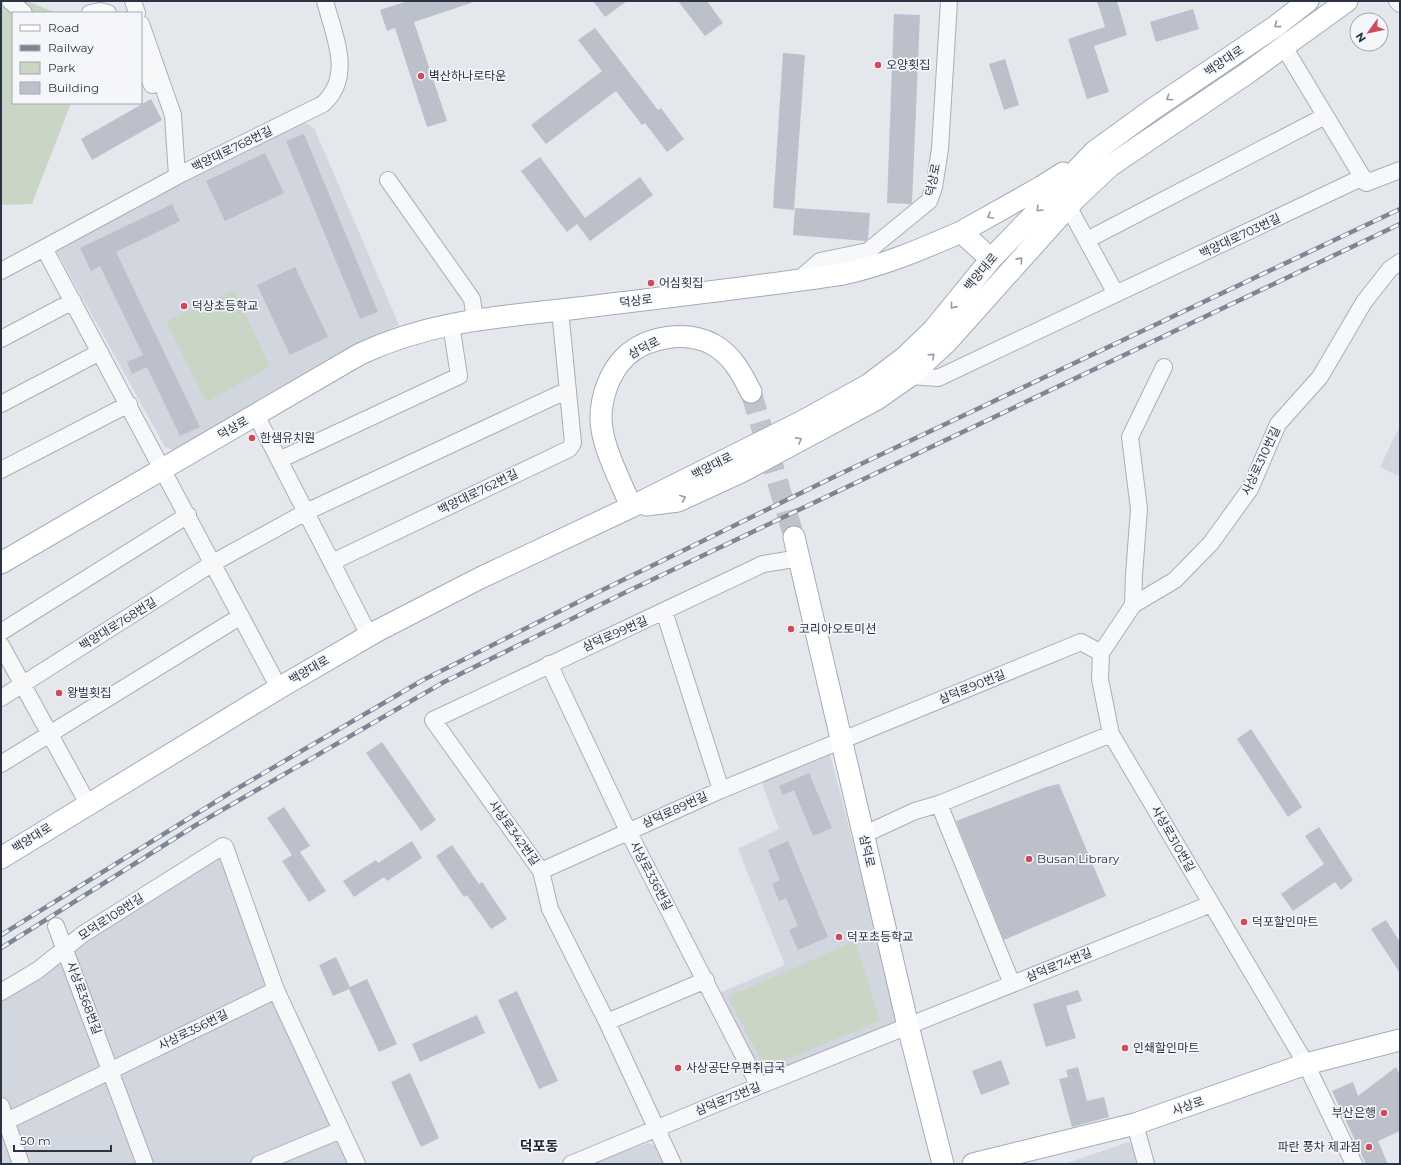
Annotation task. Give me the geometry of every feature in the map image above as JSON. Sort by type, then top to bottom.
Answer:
[{"type":"main road","name":"백양대로","points":[[631,507],[678,501],[741,472],[877,399],[910,376],[946,343],[1068,206],[1110,166],[1284,47],[1347,1]]},
{"type":"main road","name":"백양대로","points":[[1,858],[279,688],[369,636],[480,578],[631,507],[801,422],[868,386],[905,357],[934,329],[991,259],[1095,151],[1153,109],[1246,47],[1304,3]]},
{"type":"main road","name":"덕상로","points":[[1,563],[360,354],[388,341],[410,333],[475,319],[797,281],[868,269],[908,256],[961,232],[1041,187],[1095,151]]},
{"type":"main road","points":[[961,232],[991,259]]},
{"type":"main road","name":"삼덕로","points":[[631,507],[604,439],[601,419],[602,404],[606,389],[614,371],[626,356],[657,340],[676,336],[694,338],[713,344],[725,353],[739,369],[751,392]]},
{"type":"main road","name":"삼덕로","points":[[794,537],[908,1026],[944,1164]]},
{"type":"main road","name":"사상로","points":[[974,1164],[1135,1124],[1306,1064],[1400,1040]]},
{"type":"street","points":[[10,1],[23,12]]},
{"type":"street","points":[[133,1],[137,12]]},
{"type":"street","name":"백양대로768번길","points":[[1,271],[177,176],[323,104],[332,96],[338,82],[340,59],[325,1]]},
{"type":"street","name":"덕상로","points":[[797,281],[820,261],[868,250],[930,202],[940,148],[949,1]]},
{"type":"street","points":[[1397,1],[1400,4]]},
{"type":"street","points":[[1304,3],[1314,25]]},
{"type":"street","points":[[142,27],[169,101],[174,125],[177,176]]},
{"type":"street","points":[[1284,47],[1363,177]]},
{"type":"street","points":[[142,60],[157,98],[174,125]]},
{"type":"street","points":[[1087,240],[1325,116]]},
{"type":"street","name":"백양대로703번길","points":[[1116,294],[1363,177],[1366,183],[1400,170]]},
{"type":"street","points":[[388,180],[472,299],[475,319]]},
{"type":"street","points":[[910,376],[938,378],[1116,294],[1068,206]]},
{"type":"street","points":[[44,248],[163,468],[279,688]]},
{"type":"street","name":"사상로310번길","points":[[1354,1164],[1306,1064],[1111,734],[1100,679],[1102,653],[1133,606],[1175,580],[1211,543],[1250,489],[1278,424],[1320,377],[1364,302],[1390,269],[1400,262]]},
{"type":"street","points":[[1,339],[73,301]]},
{"type":"street","name":"백양대로762번길","points":[[332,562],[569,449],[573,443],[560,310]]},
{"type":"street","points":[[279,460],[459,376],[451,324]]},
{"type":"street","points":[[1,404],[100,352]]},
{"type":"street","points":[[1133,606],[1139,509],[1130,437],[1164,367]]},
{"type":"street","points":[[306,512],[568,390]]},
{"type":"street","points":[[1,470],[128,404]]},
{"type":"street","points":[[256,415],[369,636]]},
{"type":"street","name":"백양대로768번길","points":[[1,698],[213,563],[306,512]]},
{"type":"street","points":[[1,632],[188,515]]},
{"type":"street","name":"삼덕로99번길","points":[[433,720],[763,564],[800,558]]},
{"type":"street","name":"삼덕로89번길","points":[[664,611],[721,790]]},
{"type":"street","points":[[1,764],[241,616]]},
{"type":"street","name":"삼덕로90번길","points":[[841,740],[1081,642],[1102,653]]},
{"type":"street","points":[[1,645],[88,804]]},
{"type":"street","name":"사상로336번길","points":[[549,664],[628,831],[706,980],[759,1086]]},
{"type":"street","name":"사상로342번길","points":[[433,720],[541,871],[550,909],[607,1022],[673,1164]]},
{"type":"street","points":[[863,835],[915,810],[939,804],[1111,734]]},
{"type":"street","name":"삼덕로89번길","points":[[541,871],[721,790],[841,740]]},
{"type":"street","points":[[939,804],[1012,984]]},
{"type":"street","name":"모덕로108번길","points":[[1,992],[38,970],[83,934],[223,846],[225,847],[276,990]]},
{"type":"street","name":"삼덕로74번길","points":[[908,1026],[1211,904]]},
{"type":"street","name":"사상로368번길","points":[[56,926],[111,1069],[145,1164]]},
{"type":"street","points":[[607,1022],[706,980]]},
{"type":"street","points":[[276,990],[357,1164]]},
{"type":"street","name":"사상로356번길","points":[[111,1069],[276,990]]},
{"type":"street","name":"삼덕로73번길","points":[[571,1164],[908,1026]]},
{"type":"street","points":[[4,1123],[111,1069]]},
{"type":"street","points":[[1,1106],[4,1123],[22,1164]]},
{"type":"street","points":[[1135,1124],[1146,1164]]},
{"type":"street","points":[[259,1164],[341,1130]]},
{"type":"shaded area","points":[[300,119],[314,128],[399,325],[342,352],[174,450],[165,447],[55,248]]},
{"type":"shaded area","points":[[1400,426],[1400,476],[1380,467]]},
{"type":"shaded area","points":[[830,754],[899,1021],[762,1079],[717,994],[785,965],[738,849],[779,829],[761,781]]},
{"type":"shaded area","points":[[220,851],[264,981],[348,1164],[1,1164],[1,998]]},
{"type":"shaded area","points":[[1129,1142],[1133,1143],[1139,1164],[1064,1164]]},
{"type":"shaded area","points":[[648,1143],[659,1147],[667,1164],[591,1164]]},
{"type":"green space","points":[[1,1],[27,1],[54,12],[12,12],[12,104],[71,104],[32,204],[1,205]]},
{"type":"green space","points":[[234,290],[270,367],[206,402],[166,321]]},
{"type":"green space","points":[[855,941],[880,1021],[765,1068],[728,997]]},
{"type":"building","name":"벽산하나로타운","points":[[408,1],[471,1],[471,3],[414,22],[447,121],[427,127],[395,28],[387,31],[380,10]]},
{"type":"building","points":[[593,1],[627,1],[605,17]]},
{"type":"building","points":[[678,1],[707,1],[723,23],[705,36]]},
{"type":"building","points":[[1097,1],[1117,1],[1127,35],[1094,46],[1109,92],[1087,99],[1068,39],[1105,27]]},
{"type":"building","points":[[1193,9],[1199,29],[1156,42],[1150,22]]},
{"type":"building","points":[[894,14],[920,15],[912,203],[910,204],[887,203]]},
{"type":"building","points":[[595,28],[658,110],[661,108],[684,139],[667,152],[645,123],[642,125],[616,91],[546,144],[531,125],[602,71],[578,40]]},
{"type":"building","points":[[783,53],[805,55],[794,210],[773,208]]},
{"type":"building","points":[[1005,59],[1019,105],[1004,110],[989,64]]},
{"type":"building","points":[[151,99],[162,120],[92,160],[81,139]]},
{"type":"building","points":[[304,134],[378,312],[360,319],[286,141]]},
{"type":"building","points":[[265,153],[284,193],[225,221],[206,181]]},
{"type":"building","points":[[540,157],[585,218],[640,177],[653,195],[590,241],[577,224],[567,232],[521,171]]},
{"type":"building","points":[[172,204],[180,221],[116,252],[200,427],[180,436],[147,367],[132,374],[127,362],[143,355],[100,266],[91,271],[80,248]]},
{"type":"building","points":[[795,208],[870,213],[868,239],[865,241],[793,235]]},
{"type":"building","points":[[295,267],[328,337],[290,355],[257,285]]},
{"type":"building","points":[[1251,729],[1302,807],[1288,817],[1237,739]]},
{"type":"building","points":[[382,742],[436,820],[421,831],[366,753]]},
{"type":"building","points":[[809,773],[832,828],[813,836],[794,790],[783,795],[779,786]]},
{"type":"building","name":"Busan Library","points":[[1059,784],[1106,896],[1004,940],[956,821],[1046,787]]},
{"type":"building","points":[[284,807],[310,846],[300,852],[326,891],[309,902],[282,861],[292,855],[267,818]]},
{"type":"building","points":[[1319,827],[1353,880],[1341,890],[1335,882],[1293,911],[1281,894],[1324,864],[1305,836]]},
{"type":"building","points":[[412,841],[422,858],[387,881],[384,877],[354,897],[343,881],[376,860],[378,863]]},
{"type":"building","points":[[788,841],[828,937],[798,950],[789,930],[798,926],[786,898],[779,901],[772,884],[780,880],[768,850]]},
{"type":"building","points":[[452,845],[479,884],[482,882],[507,919],[491,929],[467,895],[464,897],[436,856]]},
{"type":"building","points":[[1386,920],[1400,942],[1400,973],[1371,929]]},
{"type":"building","points":[[336,957],[350,987],[367,979],[397,1044],[379,1052],[349,989],[333,996],[319,965]]},
{"type":"building","points":[[1078,990],[1082,1001],[1066,1006],[1076,1038],[1046,1047],[1033,1004]]},
{"type":"building","points":[[517,991],[558,1081],[539,1089],[498,1000]]},
{"type":"building","points":[[477,1015],[485,1033],[420,1062],[412,1044]]},
{"type":"building","points":[[1001,1060],[1010,1084],[981,1095],[972,1071]]},
{"type":"building","points":[[1078,1067],[1087,1101],[1104,1097],[1109,1117],[1072,1127],[1059,1079],[1068,1077],[1066,1070]]},
{"type":"building","points":[[1396,1067],[1400,1074],[1400,1131],[1378,1141],[1388,1164],[1366,1164],[1332,1091],[1353,1082],[1358,1096]]},
{"type":"building","points":[[410,1073],[439,1138],[421,1147],[391,1082]]},
{"type":"tunnel","points":[[751,392],[794,537]]},
{"type":"railway","points":[[1,935],[233,791],[423,680],[586,598],[844,472],[1400,209]]},
{"type":"railway","points":[[1,948],[196,825],[444,682],[624,593],[1400,224]]},
{"type":"place","name":"오양횟집","points":[[878,65]]},
{"type":"place","name":"벽산하나로타운","points":[[421,76]]},
{"type":"place","name":"어심횟집","points":[[651,283]]},
{"type":"place","name":"덕상초등학교","points":[[184,306]]},
{"type":"place","name":"한샘유치원","points":[[252,438]]},
{"type":"place","name":"코리아오토미션","points":[[791,629]]},
{"type":"place","name":"왕벌횟집","points":[[59,693]]},
{"type":"place","name":"Busan Library","points":[[1029,859]]},
{"type":"place","name":"덕포할인마트","points":[[1244,922]]},
{"type":"place","name":"덕포초등학교","points":[[839,937]]},
{"type":"place","name":"인쇄할인마트","points":[[1125,1048]]},
{"type":"place","name":"사상공단우편취급국","points":[[678,1068]]},
{"type":"place","name":"부산은행","points":[[1384,1113]]},
{"type":"place","name":"파란 풍차 제과점","points":[[1369,1147]]},
{"type":"district","name":"덕포동","points":[[539,1146]]}]
